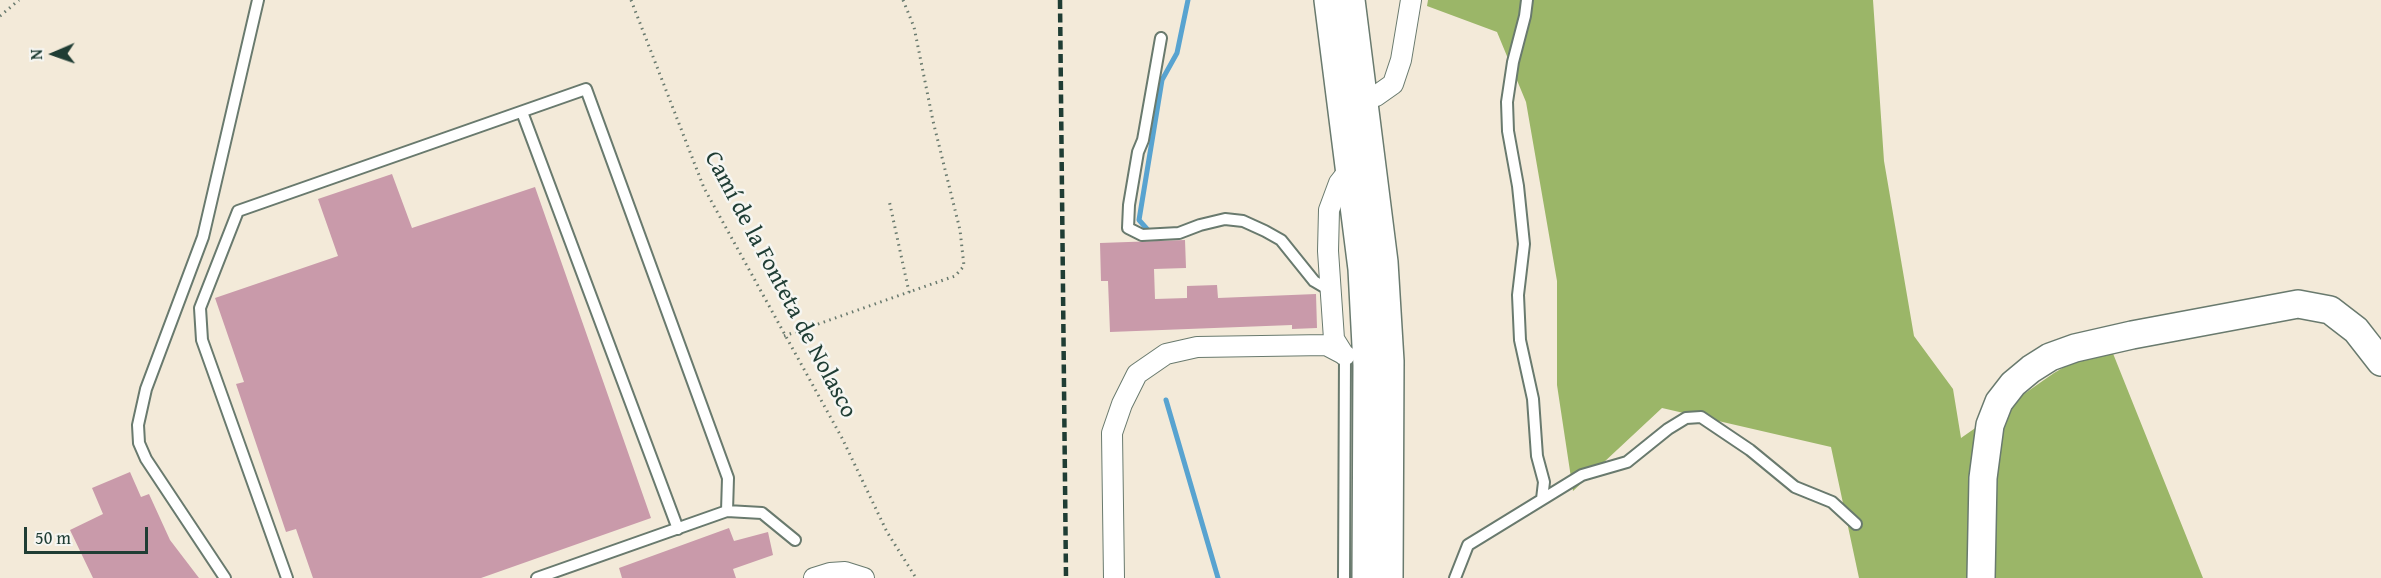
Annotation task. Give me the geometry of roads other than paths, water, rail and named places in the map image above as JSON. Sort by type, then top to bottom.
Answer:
[{"type":"main road","points":[[1329,0],[1362,269],[1356,360],[1366,578]]},
{"type":"main road","points":[[1351,0],[1384,262],[1389,361],[1389,578]]},
{"type":"main road","points":[[1981,578],[1983,478],[1990,425],[1999,402],[2013,384],[2050,357],[2075,348],[2132,335],[2298,304],[2330,310],[2356,330],[2381,362]]},
{"type":"street","points":[[1364,100],[1376,96],[1393,84],[1401,60],[1411,0]]},
{"type":"street","points":[[1350,169],[1339,183],[1329,210],[1328,251],[1334,339],[1356,360]]},
{"type":"street","points":[[1114,578],[1112,433],[1122,404],[1137,374],[1166,354],[1197,346],[1326,345],[1356,360]]},
{"type":"street","points":[[814,578],[830,573],[845,572],[864,578]]},
{"type":"lane","points":[[225,578],[146,459],[139,443],[138,425],[146,390],[203,237],[258,0]]},
{"type":"lane","points":[[1527,0],[1507,102],[1508,132],[1518,186],[1524,244],[1518,295],[1520,340],[1533,399],[1537,456],[1544,482],[1542,499]]},
{"type":"lane","points":[[1161,38],[1143,140],[1138,152],[1129,205],[1128,228],[1142,235],[1179,233],[1225,219],[1243,221],[1281,240],[1314,281],[1331,291]]},
{"type":"lane","points":[[287,578],[202,340],[200,308],[238,211],[586,89],[728,478],[727,511]]},
{"type":"lane","points":[[522,112],[678,529]]},
{"type":"lane","points":[[1344,578],[1356,360]]},
{"type":"lane","points":[[1455,578],[1468,545],[1581,475],[1627,462],[1668,429],[1686,418],[1701,417],[1750,450],[1795,487],[1832,502],[1856,524]]},
{"type":"lane","points":[[537,578],[727,511],[762,513],[795,540]]},
{"type":"waterway","points":[[1147,229],[1139,220],[1162,80],[1177,53],[1188,0]]},
{"type":"waterway","points":[[1166,400],[1218,578]]},
{"type":"railway","points":[[1060,0],[1066,578]]}]
